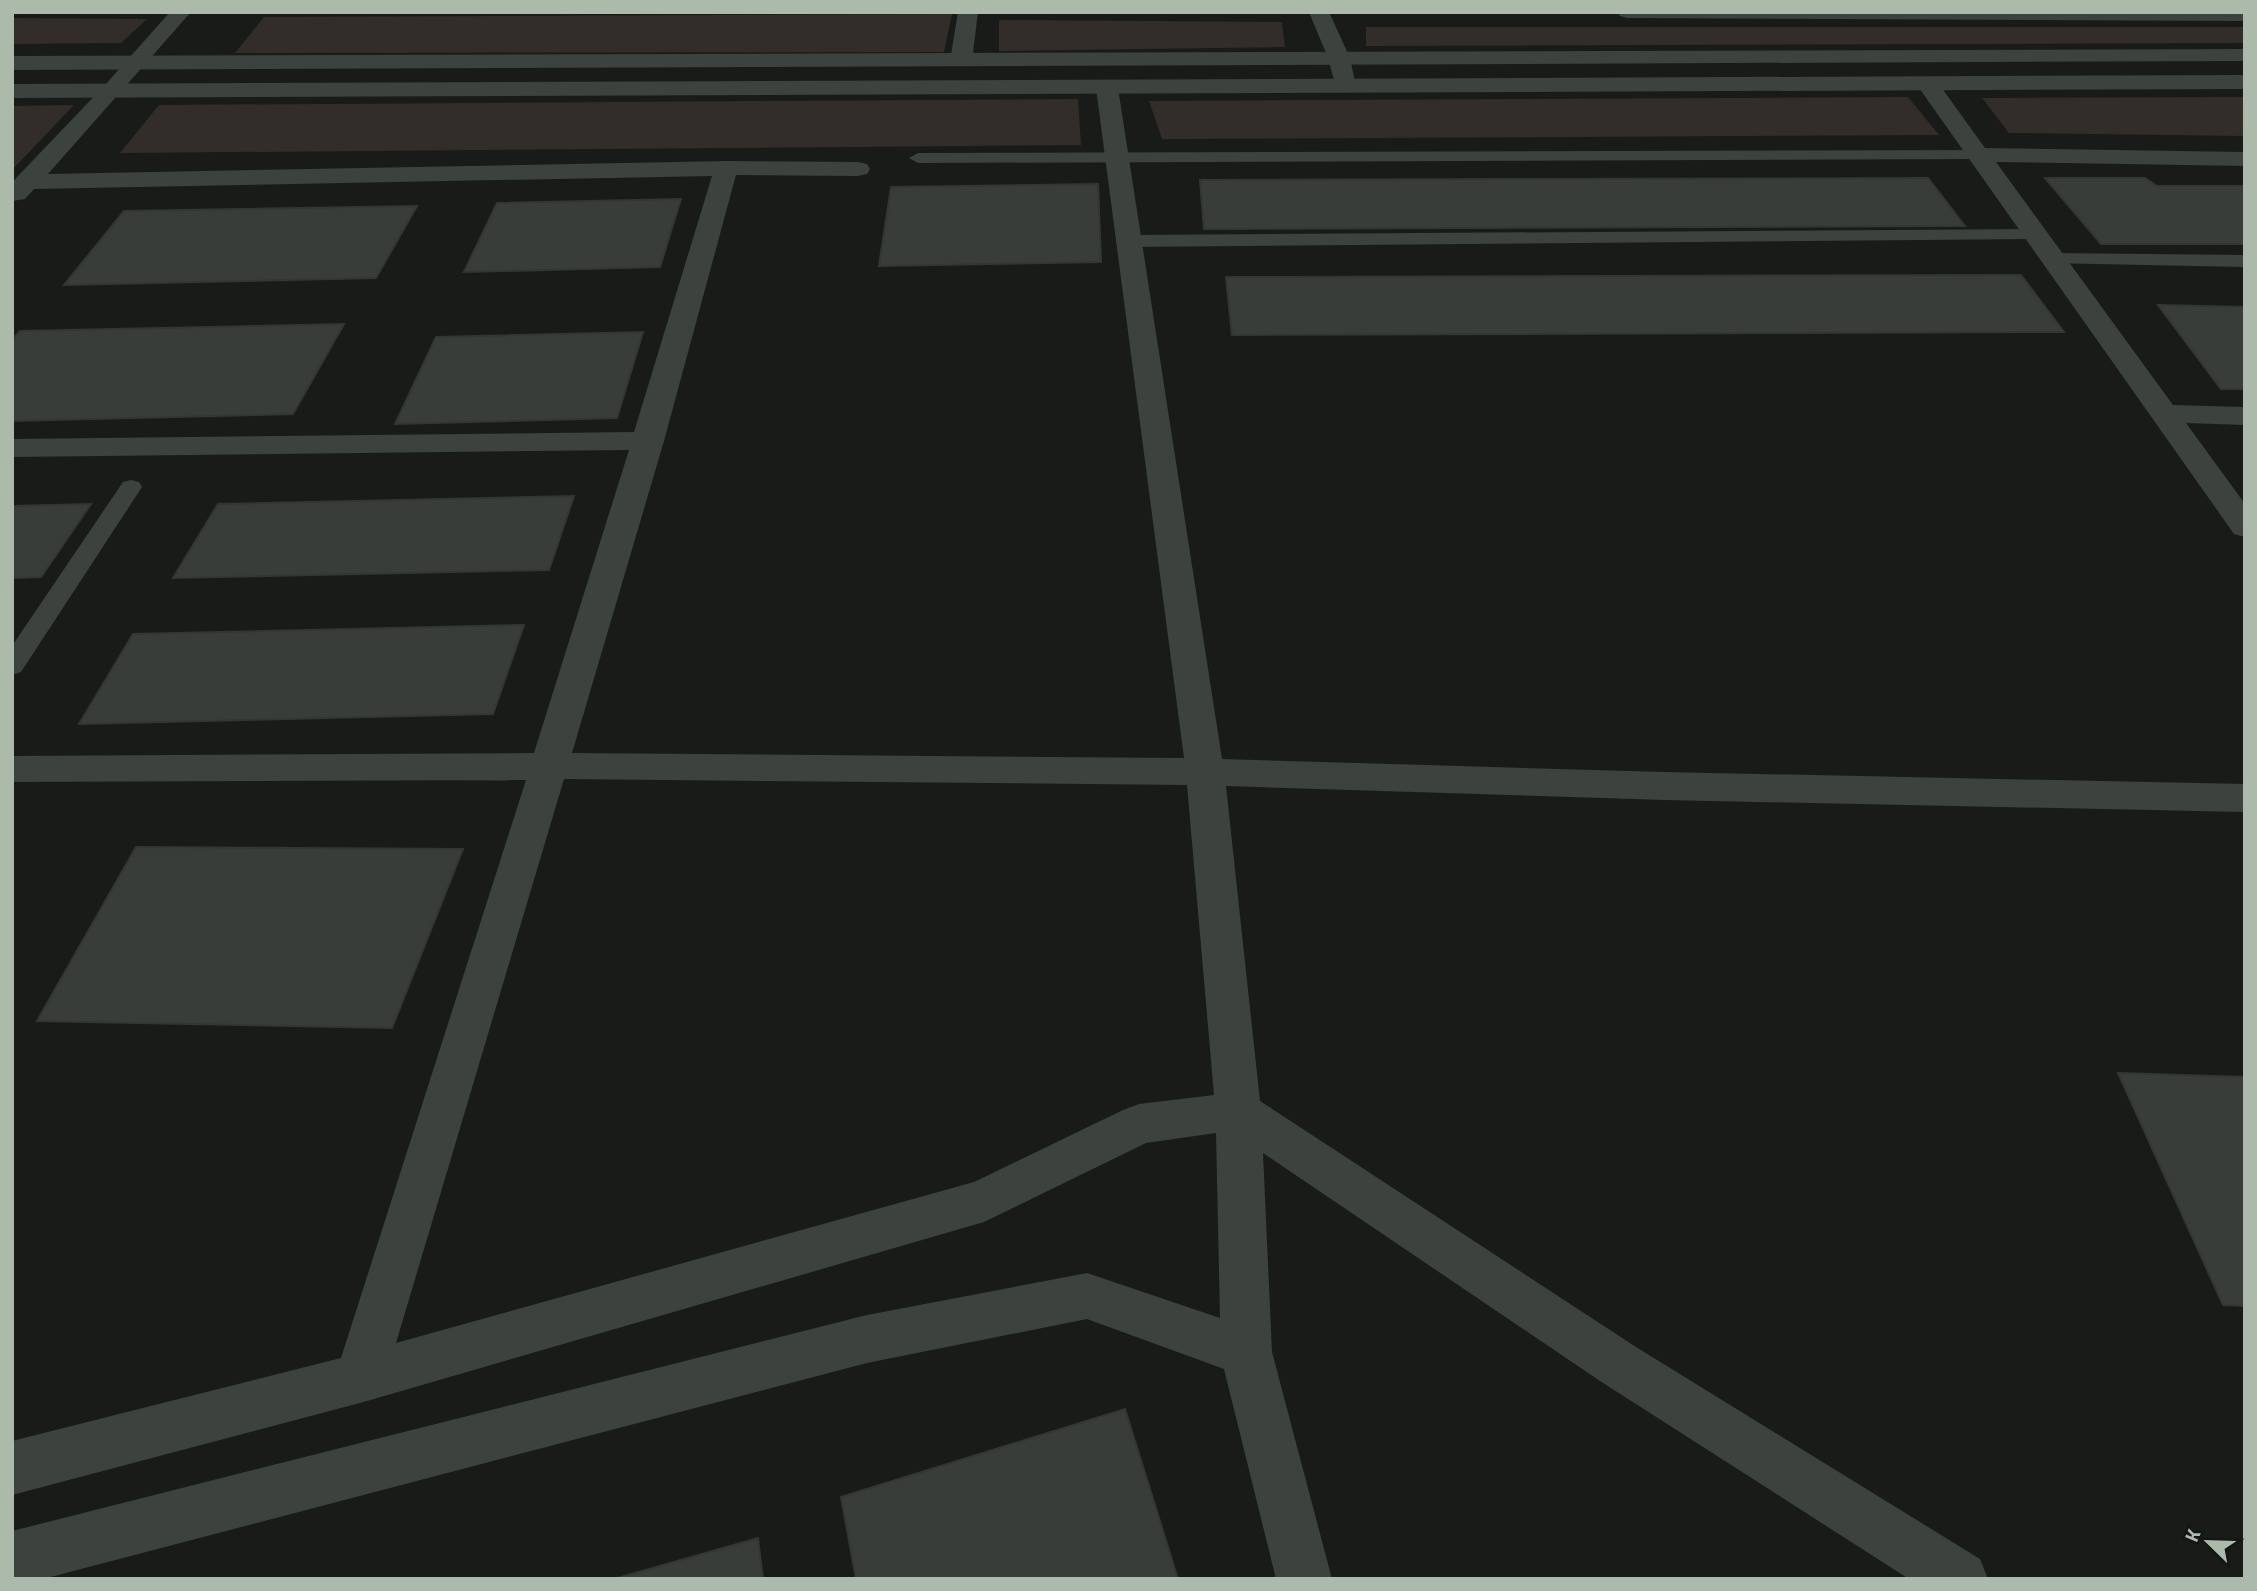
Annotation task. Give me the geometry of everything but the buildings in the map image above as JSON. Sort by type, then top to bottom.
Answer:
[{"type":"street","points":[[19,190],[139,62],[181,12]]},
{"type":"street","points":[[961,61],[968,12]]},
{"type":"street","points":[[1319,12],[1339,58],[1345,86]]},
{"type":"street","points":[[1627,12],[2245,15]]},
{"type":"street","points":[[12,63],[2245,55]]},
{"type":"street","points":[[12,91],[2245,82]]},
{"type":"street","points":[[1928,85],[2245,527]]},
{"type":"street","points":[[1107,88],[1205,772],[1238,1111],[1246,1352],[1304,1579]]},
{"type":"street","points":[[1978,155],[2245,159]]},
{"type":"street","points":[[19,190],[726,168],[858,169]]},
{"type":"street","points":[[360,1378],[551,766],[649,441],[726,168]]},
{"type":"street","points":[[2164,414],[2245,416]]},
{"type":"street","points":[[12,448],[649,441]]},
{"type":"street","points":[[12,769],[551,766],[1205,772],[1664,786],[2245,798]]},
{"type":"street","points":[[12,1468],[360,1378],[984,1200],[1139,1124],[1238,1111],[1618,1364],[1960,1579]]},
{"type":"street","points":[[12,1559],[867,1339],[1087,1296],[1246,1352]]},
{"type":"lane","points":[[918,158],[1978,155]]},
{"type":"lane","points":[[1129,241],[2036,235]]},
{"type":"lane","points":[[2052,259],[2245,261]]},
{"type":"lane","points":[[12,666],[131,487]]},
{"type":"shaded area","points":[[952,14],[944,52],[235,53],[264,17]]},
{"type":"shaded area","points":[[12,18],[147,19],[121,43],[12,44]]},
{"type":"shaded area","points":[[999,20],[1282,22],[1285,47],[999,51]]},
{"type":"shaded area","points":[[1366,27],[2245,27],[2245,43],[1366,46]]},
{"type":"shaded area","points":[[1908,97],[1939,135],[1162,139],[1149,101]]},
{"type":"shaded area","points":[[2245,97],[2245,136],[2009,133],[1982,98]]},
{"type":"shaded area","points":[[1078,99],[1081,145],[120,153],[159,105]]},
{"type":"shaded area","points":[[74,105],[12,170],[12,106]]}]
